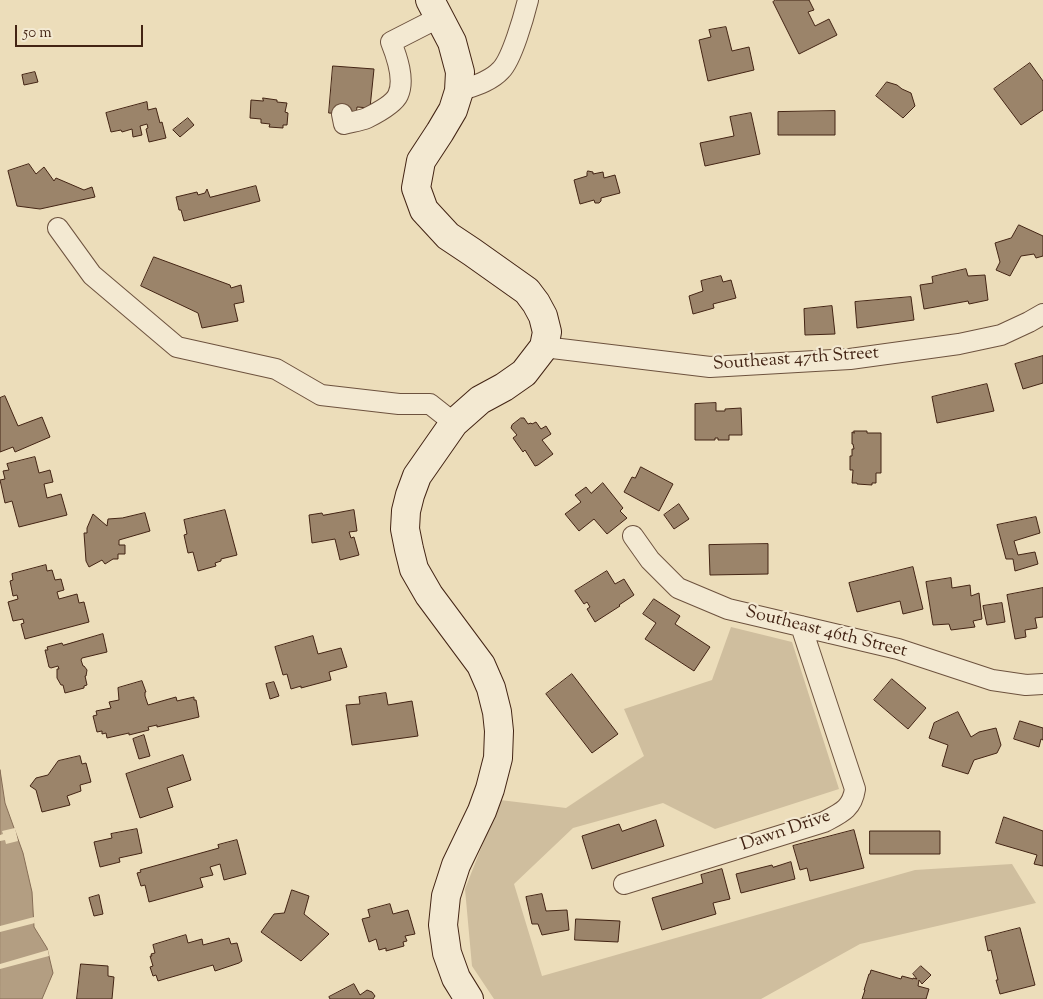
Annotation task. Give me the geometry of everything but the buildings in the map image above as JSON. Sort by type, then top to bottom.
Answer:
[{"type":"street","points":[[459,91],[478,84],[502,70],[524,16],[528,0]]},
{"type":"street","points":[[342,114],[344,124],[366,119],[388,106],[398,96],[401,80],[397,58],[391,42],[435,9],[452,42],[460,72],[459,91],[453,110],[421,161],[416,188],[424,210],[448,236],[527,291],[543,316],[547,332],[544,347],[524,373],[480,400],[454,423],[417,476],[406,511],[405,529],[414,568],[429,595],[481,665],[492,688],[498,712],[498,758],[490,789],[482,811],[456,865],[446,896],[443,925],[447,953],[456,978],[469,999]]},
{"type":"street","points":[[58,228],[92,274],[178,348],[276,369],[321,395],[399,404],[430,404],[454,423]]},
{"type":"street","name":"Southeast 47th Street","points":[[544,347],[710,367],[850,359],[959,344],[1001,335],[1043,314]]},
{"type":"street","name":"Southeast 46th Street","points":[[633,536],[650,560],[678,588],[728,609],[898,649],[992,680],[1026,685],[1043,684]]},
{"type":"street","name":"Dawn Drive","points":[[624,884],[824,822],[849,807],[854,798],[854,789],[801,626]]},
{"type":"shaded area","points":[[731,627],[792,642],[839,789],[715,829],[663,803],[573,828],[514,884],[542,976],[915,870],[1012,864],[1036,903],[860,944],[761,999],[494,999],[472,966],[465,889],[500,800],[566,808],[644,756],[624,709],[712,680]]},
{"type":"shaded area","points":[[0,770],[5,803],[23,853],[32,892],[34,927],[47,948],[53,973],[42,999],[0,999]]},
{"type":"pier","points":[[15,828],[18,841],[6,844],[5,840],[0,841],[0,835],[3,834],[2,831]]},
{"type":"pier","points":[[34,917],[35,923],[0,932],[0,926]]},
{"type":"pier","points":[[48,950],[49,956],[0,969],[0,964]]}]
